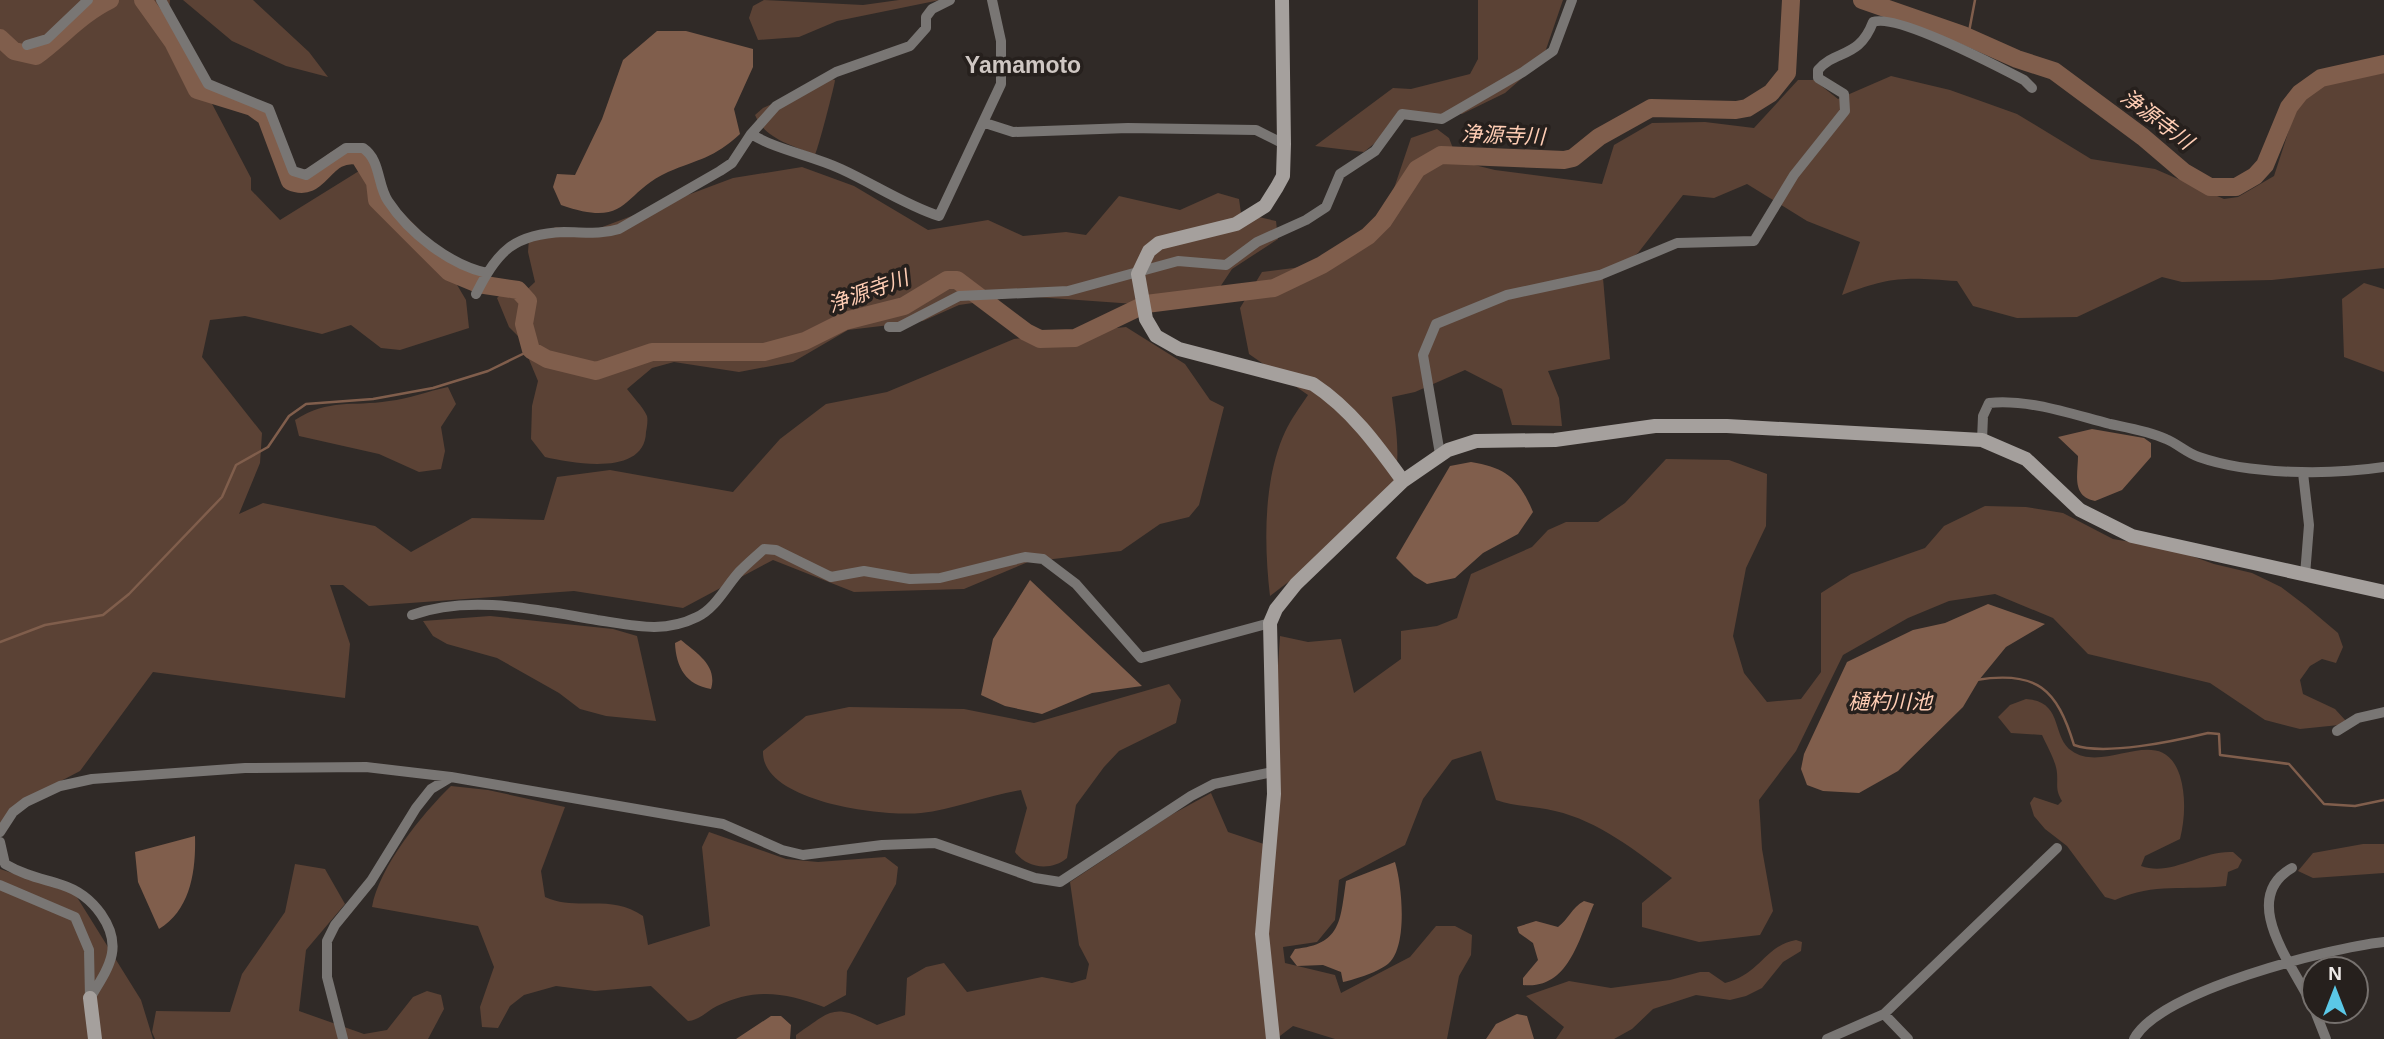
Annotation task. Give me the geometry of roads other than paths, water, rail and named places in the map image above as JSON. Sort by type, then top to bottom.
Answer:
[{"type":"street","points":[[27,45],[47,39],[88,0]]},
{"type":"street","points":[[161,0],[208,84],[269,109],[293,171],[306,176],[346,148],[363,148],[378,170],[387,200],[433,248],[464,266],[487,273]]},
{"type":"street","points":[[476,294],[497,256],[526,237],[563,232],[604,234],[619,229],[732,163],[751,134],[776,106],[836,72],[910,46],[926,28],[926,17],[932,9],[950,0]]},
{"type":"street","points":[[751,134],[773,148],[788,149],[829,164],[939,216],[985,124],[1001,84],[1002,63],[992,0]]},
{"type":"street","points":[[1282,0],[1283,176],[1265,206],[1236,224],[1159,243],[1149,251],[1138,278],[1146,319],[1156,336],[1179,349],[1313,384],[1331,396],[1364,429],[1403,481]]},
{"type":"street","points":[[889,327],[899,327],[959,296],[1068,291],[1138,278],[1178,261],[1226,265],[1257,242],[1306,220],[1326,207],[1340,174],[1375,151],[1402,114],[1442,119],[1553,51],[1572,0]]},
{"type":"street","points":[[1440,454],[1423,355],[1436,324],[1507,295],[1600,275],[1677,243],[1754,241],[1794,176],[1845,111],[1844,94],[1818,78],[1818,70],[1855,49],[1869,34],[1873,22],[1878,20],[1944,41],[2012,74],[2032,88]]},
{"type":"street","points":[[985,124],[1013,132],[1128,128],[1256,130],[1284,144]]},
{"type":"street","points":[[1982,440],[1983,416],[1989,403],[2002,402],[2041,406],[2148,432],[2197,456],[2215,461],[2303,473],[2348,473],[2384,467]]},
{"type":"street","points":[[1273,1039],[1262,934],[1273,772],[1270,623],[1276,609],[1296,584],[1403,481],[1440,454],[1476,441],[1555,440],[1655,426],[1727,426],[1982,440],[2026,458],[2080,510],[2132,536],[2384,592]]},
{"type":"street","points":[[2303,473],[2309,525],[2305,575]]},
{"type":"street","points":[[412,615],[445,605],[516,608],[645,628],[676,625],[699,617],[764,549],[776,550],[831,577],[864,571],[910,579],[940,578],[1025,557],[1043,558],[1076,584],[1141,657],[1270,623]]},
{"type":"street","points":[[2337,731],[2358,718],[2384,712]]},
{"type":"street","points":[[0,832],[13,812],[26,802],[60,786],[92,779],[299,766],[366,767],[451,777],[723,824],[782,850],[803,855],[882,845],[935,843],[1035,878],[1060,882],[1191,796],[1214,784],[1273,772]]},
{"type":"street","points":[[343,1039],[327,977],[327,941],[335,925],[371,881],[416,808],[432,789],[451,777]]},
{"type":"street","points":[[0,842],[5,864],[31,878],[63,886],[91,901],[113,933],[109,968],[90,998]]},
{"type":"street","points":[[1827,1039],[1884,1014],[2057,848]]},
{"type":"street","points":[[2292,868],[2280,875],[2268,899],[2275,933],[2300,984]]},
{"type":"street","points":[[0,885],[75,917],[89,950],[90,998],[95,1039]]},
{"type":"street","points":[[2134,1039],[2144,1023],[2163,1011],[2288,961],[2384,942]]},
{"type":"street","points":[[1884,1014],[1908,1039]]},
{"type":"water","points":[[657,31],[686,31],[753,49],[753,67],[734,109],[740,134],[714,153],[652,181],[613,211],[600,213],[561,205],[553,187],[557,174],[575,175],[602,119],[623,60]]},
{"type":"water","points":[[2092,429],[2144,438],[2151,443],[2151,457],[2122,490],[2095,501],[2087,498],[2079,489],[2078,456],[2058,437]]},
{"type":"water","points":[[1471,462],[1494,468],[1510,477],[1517,483],[1533,512],[1518,534],[1483,553],[1455,578],[1427,584],[1414,576],[1396,558],[1450,466]]},
{"type":"water","points":[[1030,580],[1142,686],[1092,693],[1042,714],[1005,706],[981,695],[993,639]]},
{"type":"water","name":"樋杓川池","points":[[1988,604],[2045,624],[2006,647],[1979,680],[1963,707],[1898,771],[1859,793],[1823,791],[1807,785],[1801,769],[1804,754],[1847,662],[1913,630],[1945,623]]},
{"type":"water","points":[[681,640],[709,666],[711,689],[695,684],[684,674],[675,643]]},
{"type":"water","points":[[195,836],[192,875],[185,900],[170,921],[159,929],[138,882],[135,852]]},
{"type":"water","points":[[1395,862],[1402,914],[1399,943],[1389,963],[1361,977],[1343,982],[1341,972],[1323,965],[1297,966],[1290,957],[1295,949],[1322,942],[1336,928],[1346,881]]},
{"type":"water","points":[[1584,901],[1594,904],[1577,946],[1562,971],[1539,984],[1523,985],[1523,978],[1538,960],[1533,943],[1519,933],[1517,927],[1536,921],[1558,927]]},
{"type":"water","points":[[1517,1014],[1527,1016],[1534,1039],[1486,1039],[1496,1024]]},
{"type":"water","points":[[771,1016],[781,1016],[791,1025],[790,1039],[736,1039]]},
{"type":"waterway","name":"浄源寺川","points":[[0,38],[14,51],[36,56],[81,19],[110,0]]},
{"type":"waterway","name":"浄源寺川","points":[[143,0],[173,42],[197,90],[252,107],[266,117],[290,181],[301,184],[309,182],[337,159],[359,156],[375,182],[377,200],[449,272],[478,284],[518,290],[528,301],[524,324],[531,350],[547,359],[596,371],[652,352],[764,352],[805,341],[845,321],[904,306],[947,280],[957,280],[1026,332],[1040,339],[1075,338],[1146,304],[1274,288],[1322,265],[1368,236],[1383,221],[1417,169],[1441,155],[1564,160],[1573,158],[1599,137],[1651,108],[1747,108],[1771,93],[1787,73],[1791,0]]},
{"type":"waterway","name":"浄源寺川","points":[[1862,0],[1963,35],[2017,59],[2054,71],[2143,137],[2184,172],[2210,187],[2236,187],[2255,176],[2265,165],[2289,107],[2300,93],[2321,78],[2384,64]]},
{"type":"waterway","points":[[1968,37],[1975,0]]},
{"type":"waterway","points":[[0,642],[45,625],[103,615],[129,594],[222,497],[236,465],[268,447],[289,416],[306,404],[373,399],[433,388],[488,371],[531,350]]},
{"type":"waterway","points":[[1976,680],[2015,678],[2029,681],[2041,688],[2052,697],[2060,710],[2074,745],[2087,748],[2121,748],[2208,733],[2219,734],[2220,755],[2289,764],[2324,804],[2355,806],[2384,800]]},
{"type":"district","name":"Yamamoto","points":[[1023,65]]}]
